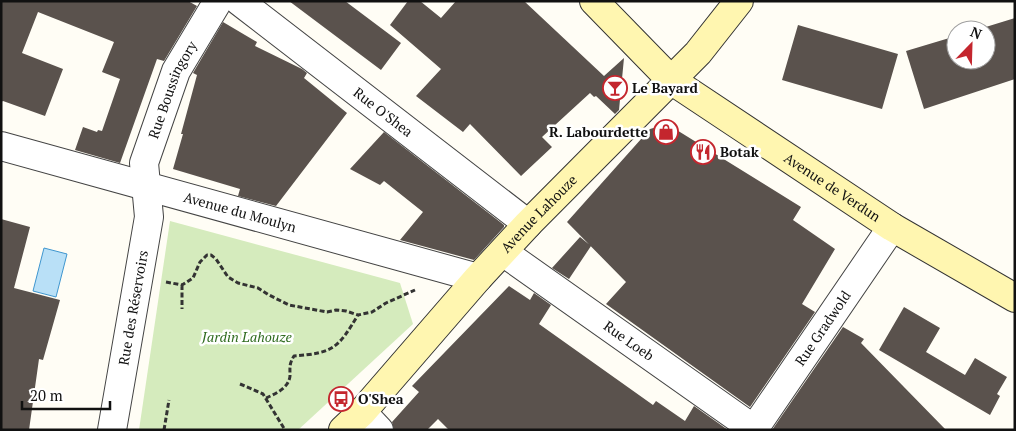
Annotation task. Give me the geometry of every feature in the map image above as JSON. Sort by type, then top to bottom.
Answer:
[{"type":"street","name":"Rue Boussingory","points":[[146,186],[144,163],[176,72],[218,1]]},
{"type":"street","name":"Rue O'Shea","points":[[240,1],[528,224]]},
{"type":"street","name":"Avenue de Verdun","points":[[594,1],[671,80],[892,227],[1015,298]]},
{"type":"street","name":"Avenue Lahouze","points":[[362,424],[478,278],[528,224],[698,53],[739,1]]},
{"type":"street","name":"Avenue du Moulyn","points":[[1,146],[478,278]]},
{"type":"street","name":"Rue des Réservoirs","points":[[112,430],[149,217],[146,186]]},
{"type":"street","name":"Rue Gradwold","points":[[755,429],[892,227]]},
{"type":"street","name":"Rue Loeb","points":[[503,252],[755,429]]},
{"type":"path","points":[[139,277],[182,285],[193,278],[200,262],[207,255],[210,255],[216,259],[228,277],[238,283],[258,288],[288,305],[327,312],[336,310],[358,314],[372,312],[386,303],[427,285],[438,267]]},
{"type":"path","points":[[182,285],[182,309]]},
{"type":"path","points":[[266,398],[280,391],[290,379],[290,363],[294,356],[321,353],[334,348],[343,340],[358,314]]},
{"type":"path","points":[[240,384],[263,394],[285,430]]},
{"type":"path","points":[[164,430],[169,400]]},
{"type":"green space","name":"Jardin Lahouze","points":[[170,221],[400,283],[413,324],[298,430],[139,430]]},
{"type":"water","points":[[44,248],[67,254],[56,297],[33,291]]},
{"type":"building","points":[[1,1],[188,1],[197,6],[164,61],[157,59],[120,163],[75,150],[83,127],[97,132],[98,130],[102,131],[120,79],[102,72],[114,42],[38,12],[22,53],[63,69],[45,116],[3,101],[1,102]]},
{"type":"building","points":[[289,1],[345,1],[401,43],[381,70]]},
{"type":"building","points":[[408,1],[420,1],[441,18],[456,1],[524,1],[604,76],[624,58],[619,110],[615,114],[596,96],[594,97],[590,93],[542,137],[552,147],[521,176],[470,124],[463,132],[416,96],[441,69],[390,25]]},
{"type":"building","points":[[1015,18],[1015,79],[924,109],[906,51],[946,39],[946,70],[996,70],[996,24]]},
{"type":"building","points":[[223,22],[257,42],[255,46],[302,69],[307,73],[304,78],[347,113],[276,206],[238,196],[240,189],[173,169],[197,75],[193,73]]},
{"type":"building","points":[[798,25],[898,54],[882,109],[782,80]]},
{"type":"building","points":[[667,124],[801,207],[793,220],[835,249],[802,304],[815,312],[750,407],[606,304],[626,282],[567,222],[650,129]]},
{"type":"building","points":[[384,132],[504,225],[474,260],[400,240],[423,212],[384,181],[380,185],[350,169]]},
{"type":"building","points":[[1,219],[30,227],[14,288],[60,300],[43,360],[39,359],[29,430],[1,430]]},
{"type":"building","points":[[580,237],[591,246],[569,279],[552,268]]},
{"type":"building","points":[[509,286],[530,300],[534,293],[551,305],[539,324],[653,405],[656,401],[685,421],[694,406],[728,430],[449,430],[438,419],[427,430],[394,430],[392,422],[419,392],[412,386]]},
{"type":"building","points":[[904,307],[940,328],[926,352],[965,375],[975,358],[1007,377],[997,394],[1000,396],[990,415],[879,350]]},
{"type":"building","points":[[843,327],[864,339],[861,343],[946,430],[772,430]]},
{"type":"place","name":"Le Bayard","points":[[615,88]]},
{"type":"place","name":"R. Labourdette","points":[[666,132]]},
{"type":"place","name":"Botak","points":[[703,152]]},
{"type":"place","name":"O'Shea","points":[[341,399]]}]
